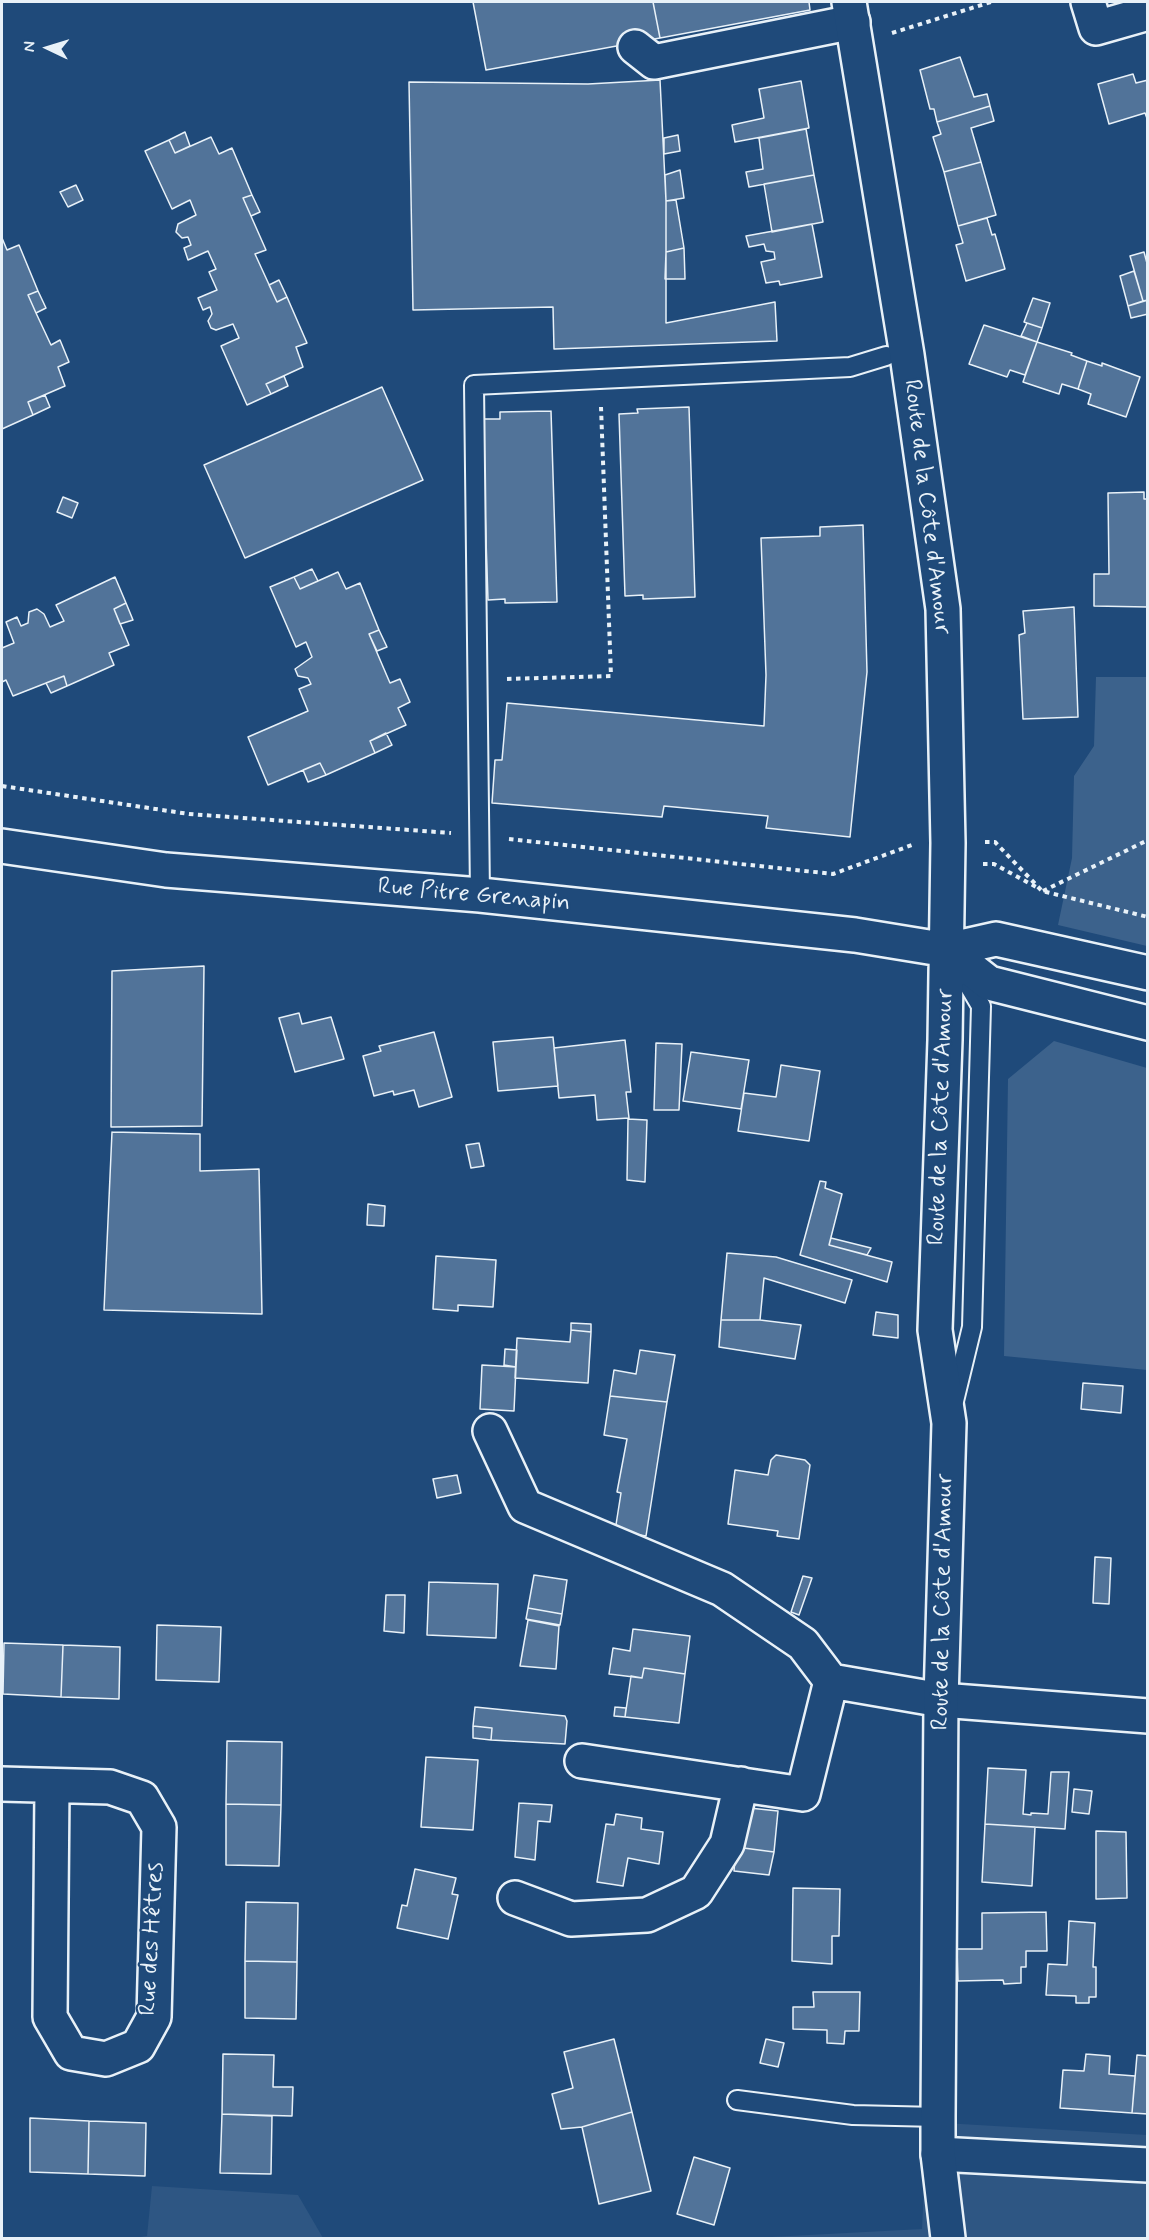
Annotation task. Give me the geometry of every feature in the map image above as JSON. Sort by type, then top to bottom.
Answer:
[{"type":"street","points":[[1088,2],[1095,28],[1148,13]]},
{"type":"street","points":[[635,47],[654,62],[854,22]]},
{"type":"street","name":"Route de la Côte d'Amour","points":[[854,22],[943,609],[948,843],[947,950],[935,1330],[949,1423],[941,1700],[938,2117],[938,2154],[948,2238]]},
{"type":"street","name":"Rue Pitre Grenapin","points":[[2,846],[165,870],[480,895],[855,935],[947,950],[996,939],[1148,973]]},
{"type":"street","name":"Rue Pitre Grenapin","points":[[947,950],[988,983],[1148,1023]]},
{"type":"street","points":[[490,1431],[525,1506],[722,1589],[803,1644],[831,1681],[941,1700],[1148,1716]]},
{"type":"street","points":[[582,1761],[803,1794],[831,1681]]},
{"type":"street","name":"Rue des Hêtres","points":[[2,1784],[110,1787],[142,1798],[159,1827],[154,2017],[138,2046],[106,2060],[71,2053],[50,2017],[52,1786]]},
{"type":"street","points":[[515,1898],[571,1919],[647,1915],[696,1892],[727,1844],[741,1784]]},
{"type":"street","points":[[938,2154],[1148,2165]]},
{"type":"lane","points":[[480,895],[474,385],[850,367],[886,356]]},
{"type":"lane","points":[[737,2100],[853,2115],[938,2117]]},
{"type":"path","points":[[854,22],[991,2]]},
{"type":"path","points":[[478,680],[611,676],[600,379]]},
{"type":"path","points":[[2,786],[189,814],[480,836],[833,874],[919,842]]},
{"type":"path","points":[[1148,840],[1042,891],[1148,917]]},
{"type":"shaded area","points":[[1096,677],[1147,677],[1147,946],[1058,925],[1072,858],[1074,776],[1094,746]]},
{"type":"shaded area","points":[[1054,1041],[1147,1068],[1147,1370],[1004,1356],[1008,1079]]},
{"type":"shaded area","points":[[927,2122],[1147,2135],[1147,2238],[752,2238],[922,2229]]},
{"type":"shaded area","points":[[152,2186],[298,2195],[323,2238],[133,2238],[147,2236]]},
{"type":"building","points":[[473,2],[653,2],[660,38],[486,70]]},
{"type":"building","points":[[653,2],[809,2],[810,10],[660,38]]},
{"type":"building","points":[[960,57],[974,97],[987,94],[990,106],[937,122],[934,109],[930,109],[920,70]]},
{"type":"building","points":[[1133,74],[1136,83],[1148,80],[1148,121],[1145,113],[1109,124],[1098,84]]},
{"type":"building","points":[[660,80],[666,201],[666,323],[775,302],[777,341],[554,349],[553,307],[413,310],[409,82],[588,84]]},
{"type":"building","points":[[801,81],[809,128],[735,142],[732,125],[764,118],[759,89]]},
{"type":"building","points":[[990,106],[994,121],[971,128],[981,162],[944,172],[933,137],[941,134],[937,122]]},
{"type":"building","points":[[806,129],[814,175],[749,187],[746,172],[763,169],[759,138]]},
{"type":"building","points":[[185,132],[190,146],[175,153],[169,140]]},
{"type":"building","points":[[678,135],[680,151],[664,154],[664,138]]},
{"type":"building","points":[[211,137],[219,154],[232,148],[252,195],[243,198],[266,250],[255,254],[277,302],[287,297],[307,343],[296,347],[303,367],[266,384],[271,394],[247,405],[221,346],[239,338],[233,324],[216,330],[211,328],[208,321],[212,314],[210,307],[203,310],[198,298],[217,290],[209,272],[216,269],[208,251],[188,260],[184,248],[191,245],[188,237],[182,238],[176,232],[178,224],[196,215],[190,200],[172,209],[145,151],[169,140],[175,153]]},
{"type":"building","points":[[981,162],[996,215],[958,226],[944,172]]},
{"type":"building","points":[[680,170],[684,198],[666,201],[665,175]]},
{"type":"building","points":[[814,175],[823,222],[772,232],[764,184]]},
{"type":"building","points":[[76,185],[83,200],[68,207],[60,192]]},
{"type":"building","points":[[252,195],[260,212],[251,216],[243,198]]},
{"type":"building","points":[[676,200],[684,248],[666,252],[666,201]]},
{"type":"building","points":[[987,218],[992,235],[995,234],[1005,269],[966,281],[956,245],[963,243],[958,226]]},
{"type":"building","points":[[812,224],[822,277],[780,285],[779,281],[766,283],[761,262],[775,259],[774,252],[766,251],[764,244],[749,247],[746,236]]},
{"type":"building","points":[[2,238],[7,250],[19,245],[38,291],[28,295],[51,345],[60,340],[69,362],[58,367],[65,386],[28,402],[33,415],[2,429]]},
{"type":"building","points":[[684,248],[685,279],[665,279],[666,252]]},
{"type":"building","points":[[1144,252],[1148,267],[1148,300],[1143,301],[1130,256]]},
{"type":"building","points":[[1134,271],[1143,301],[1128,306],[1120,276]]},
{"type":"building","points":[[279,280],[287,297],[277,302],[269,285]]},
{"type":"building","points":[[38,291],[46,308],[36,313],[28,295]]},
{"type":"building","points":[[1033,298],[1050,303],[1042,328],[1024,322]]},
{"type":"building","points":[[1148,300],[1148,314],[1131,318],[1128,306]]},
{"type":"building","points":[[1027,323],[1042,328],[1037,342],[1021,336]]},
{"type":"building","points":[[984,325],[1037,342],[1025,375],[1010,370],[1007,377],[969,364]]},
{"type":"building","points":[[1037,342],[1072,353],[1071,355],[1087,361],[1078,389],[1062,384],[1059,394],[1023,382]]},
{"type":"building","points":[[1087,361],[1102,366],[1102,363],[1140,377],[1126,417],[1088,404],[1091,394],[1078,389]]},
{"type":"building","points":[[284,376],[288,386],[271,394],[266,384]]},
{"type":"building","points":[[382,387],[423,480],[245,558],[204,465]]},
{"type":"building","points":[[45,395],[50,407],[33,415],[28,402]]},
{"type":"building","points":[[689,407],[695,597],[643,599],[643,595],[625,596],[619,414],[638,413],[637,409]]},
{"type":"building","points":[[551,411],[557,602],[505,603],[505,599],[488,600],[482,419],[500,419],[500,412]]},
{"type":"building","points":[[1144,492],[1144,499],[1148,499],[1148,607],[1094,606],[1094,574],[1109,574],[1108,493]]},
{"type":"building","points":[[63,497],[78,503],[72,518],[57,512]]},
{"type":"building","points":[[863,525],[867,672],[850,837],[766,828],[768,816],[664,806],[662,817],[492,803],[495,760],[502,760],[507,703],[764,726],[766,675],[761,538],[820,536],[820,527]]},
{"type":"building","points":[[312,569],[318,581],[300,589],[294,577]]},
{"type":"building","points":[[338,572],[346,589],[360,583],[379,630],[369,634],[390,683],[400,679],[410,702],[398,708],[406,725],[370,741],[375,753],[326,775],[320,763],[268,785],[248,737],[308,711],[299,689],[311,684],[308,678],[298,676],[295,669],[312,657],[306,642],[296,647],[270,587],[294,577],[300,589]]},
{"type":"building","points":[[115,577],[126,603],[114,609],[129,645],[109,653],[114,665],[67,686],[64,676],[13,696],[6,680],[2,682],[2,648],[14,643],[6,622],[17,617],[21,626],[28,623],[29,612],[37,609],[44,614],[50,627],[64,621],[56,605]]},
{"type":"building","points":[[126,603],[133,620],[120,624],[114,609]]},
{"type":"building","points":[[1074,607],[1078,717],[1023,719],[1019,635],[1025,633],[1023,611]]},
{"type":"building","points":[[379,630],[387,647],[377,651],[369,634]]},
{"type":"building","points":[[64,676],[67,686],[51,693],[46,683]]},
{"type":"building","points":[[386,733],[392,745],[375,753],[370,741]]},
{"type":"building","points":[[320,763],[326,775],[308,782],[303,770]]},
{"type":"building","points":[[204,966],[202,1126],[111,1127],[112,971]]},
{"type":"building","points":[[299,1013],[302,1024],[331,1017],[344,1059],[295,1072],[279,1018]]},
{"type":"building","points":[[434,1032],[452,1097],[419,1107],[414,1090],[394,1095],[393,1091],[374,1096],[363,1056],[381,1051],[379,1046]]},
{"type":"building","points":[[553,1037],[558,1086],[498,1091],[493,1042]]},
{"type":"building","points":[[625,1040],[631,1092],[626,1092],[629,1118],[597,1120],[595,1095],[559,1098],[554,1048]]},
{"type":"building","points":[[656,1043],[682,1044],[679,1110],[654,1110]]},
{"type":"building","points":[[691,1052],[749,1060],[741,1109],[683,1101]]},
{"type":"building","points":[[781,1065],[820,1071],[809,1141],[738,1131],[744,1093],[776,1097]]},
{"type":"building","points":[[628,1119],[647,1120],[645,1182],[627,1180]]},
{"type":"building","points":[[112,1132],[200,1134],[200,1171],[259,1169],[262,1314],[104,1310]]},
{"type":"building","points":[[479,1143],[484,1166],[471,1168],[466,1145]]},
{"type":"building","points":[[820,1181],[826,1182],[825,1188],[842,1194],[829,1245],[892,1262],[887,1282],[800,1255]]},
{"type":"building","points":[[368,1204],[385,1206],[384,1226],[367,1225]]},
{"type":"building","points":[[831,1238],[871,1248],[867,1255],[829,1245]]},
{"type":"building","points":[[727,1253],[776,1257],[852,1280],[845,1303],[764,1278],[760,1320],[721,1320]]},
{"type":"building","points":[[436,1256],[496,1260],[493,1307],[458,1305],[458,1311],[433,1309]]},
{"type":"building","points":[[876,1312],[898,1315],[898,1338],[873,1335]]},
{"type":"building","points":[[721,1320],[760,1320],[801,1325],[795,1359],[719,1347]]},
{"type":"building","points":[[571,1323],[591,1324],[591,1332],[571,1330]]},
{"type":"building","points":[[571,1330],[591,1332],[588,1383],[515,1378],[517,1338],[570,1342]]},
{"type":"building","points":[[505,1349],[517,1350],[516,1367],[504,1365]]},
{"type":"building","points":[[640,1350],[675,1355],[667,1402],[610,1396],[614,1370],[636,1374]]},
{"type":"building","points":[[482,1365],[516,1367],[514,1411],[480,1409]]},
{"type":"building","points":[[1083,1383],[1123,1386],[1121,1413],[1081,1409]]},
{"type":"building","points":[[610,1396],[667,1402],[646,1536],[615,1531],[621,1493],[617,1492],[627,1439],[604,1435]]},
{"type":"building","points":[[776,1455],[805,1460],[810,1465],[799,1539],[777,1536],[778,1531],[728,1524],[735,1470],[768,1475],[771,1460]]},
{"type":"building","points":[[457,1475],[461,1493],[437,1498],[433,1479]]},
{"type":"building","points":[[1095,1557],[1111,1558],[1109,1604],[1093,1603]]},
{"type":"building","points":[[534,1575],[567,1580],[562,1614],[528,1608]]},
{"type":"building","points":[[803,1576],[812,1578],[799,1615],[791,1612]]},
{"type":"building","points":[[429,1582],[498,1584],[496,1638],[427,1635]]},
{"type":"building","points":[[386,1595],[405,1595],[404,1633],[384,1631]]},
{"type":"building","points":[[528,1608],[562,1614],[560,1625],[526,1619]]},
{"type":"building","points":[[528,1620],[559,1626],[556,1669],[520,1666]]},
{"type":"building","points":[[157,1625],[221,1627],[219,1682],[156,1680]]},
{"type":"building","points":[[633,1629],[690,1636],[685,1674],[644,1668],[642,1678],[609,1674],[613,1648],[630,1651]]},
{"type":"building","points":[[4,1643],[63,1645],[61,1697],[3,1694]]},
{"type":"building","points":[[63,1645],[120,1647],[119,1699],[61,1697]]},
{"type":"building","points":[[644,1668],[685,1674],[679,1723],[625,1717],[631,1676],[642,1678]]},
{"type":"building","points":[[475,1707],[565,1716],[567,1721],[565,1744],[491,1740],[492,1728],[473,1726]]},
{"type":"building","points":[[615,1707],[626,1708],[625,1717],[614,1716]]},
{"type":"building","points":[[473,1726],[492,1728],[491,1740],[473,1738]]},
{"type":"building","points":[[227,1741],[282,1742],[281,1805],[226,1804]]},
{"type":"building","points":[[426,1757],[478,1760],[473,1830],[421,1827]]},
{"type":"building","points":[[988,1768],[1026,1770],[1023,1814],[1031,1815],[1031,1813],[1048,1814],[1051,1772],[1069,1772],[1065,1829],[985,1824]]},
{"type":"building","points":[[1074,1789],[1092,1791],[1089,1814],[1072,1812]]},
{"type":"building","points":[[519,1803],[552,1805],[550,1822],[538,1821],[535,1860],[515,1857]]},
{"type":"building","points":[[226,1804],[281,1805],[279,1866],[226,1865]]},
{"type":"building","points":[[740,1807],[778,1811],[774,1852],[736,1847]]},
{"type":"building","points":[[616,1814],[642,1818],[641,1829],[663,1832],[659,1864],[628,1858],[623,1886],[597,1882],[606,1824],[614,1825]]},
{"type":"building","points":[[985,1824],[1035,1827],[1032,1886],[982,1882]]},
{"type":"building","points":[[1096,1831],[1126,1832],[1127,1898],[1096,1899]]},
{"type":"building","points":[[736,1847],[774,1852],[769,1875],[734,1871]]},
{"type":"building","points":[[415,1869],[456,1878],[452,1894],[458,1895],[448,1939],[397,1928],[402,1905],[407,1906]]},
{"type":"building","points":[[793,1888],[840,1889],[839,1936],[832,1936],[832,1964],[792,1961]]},
{"type":"building","points":[[246,1902],[298,1903],[297,1962],[245,1961]]},
{"type":"building","points":[[1046,1912],[1047,1951],[1026,1951],[1026,1967],[1021,1967],[1021,1983],[1004,1984],[1003,1980],[958,1981],[957,1949],[982,1949],[982,1913]]},
{"type":"building","points":[[1069,1921],[1095,1923],[1093,1967],[1096,1967],[1096,1997],[1089,1997],[1089,2003],[1076,2003],[1076,1996],[1046,1995],[1048,1964],[1067,1965]]},
{"type":"building","points":[[245,1961],[297,1962],[296,2019],[245,2018]]},
{"type":"building","points":[[813,1992],[860,1992],[859,2031],[845,2031],[844,2044],[827,2043],[827,2030],[793,2029],[793,2007],[814,2007]]},
{"type":"building","points":[[614,2039],[632,2112],[582,2127],[561,2129],[552,2094],[573,2088],[564,2052]]},
{"type":"building","points":[[766,2039],[784,2043],[778,2067],[760,2063]]},
{"type":"building","points":[[223,2054],[274,2055],[273,2087],[293,2087],[292,2116],[222,2114]]},
{"type":"building","points":[[1086,2054],[1110,2056],[1109,2074],[1135,2076],[1132,2113],[1060,2108],[1063,2070],[1084,2071]]},
{"type":"building","points":[[1137,2055],[1148,2056],[1148,2114],[1132,2113]]},
{"type":"building","points":[[632,2112],[651,2191],[599,2204],[582,2127]]},
{"type":"building","points":[[222,2114],[272,2116],[271,2174],[220,2173]]},
{"type":"building","points":[[30,2118],[89,2121],[88,2174],[30,2172]]},
{"type":"building","points":[[89,2121],[146,2123],[145,2176],[88,2174]]},
{"type":"building","points":[[694,2157],[730,2168],[714,2225],[677,2214]]}]
